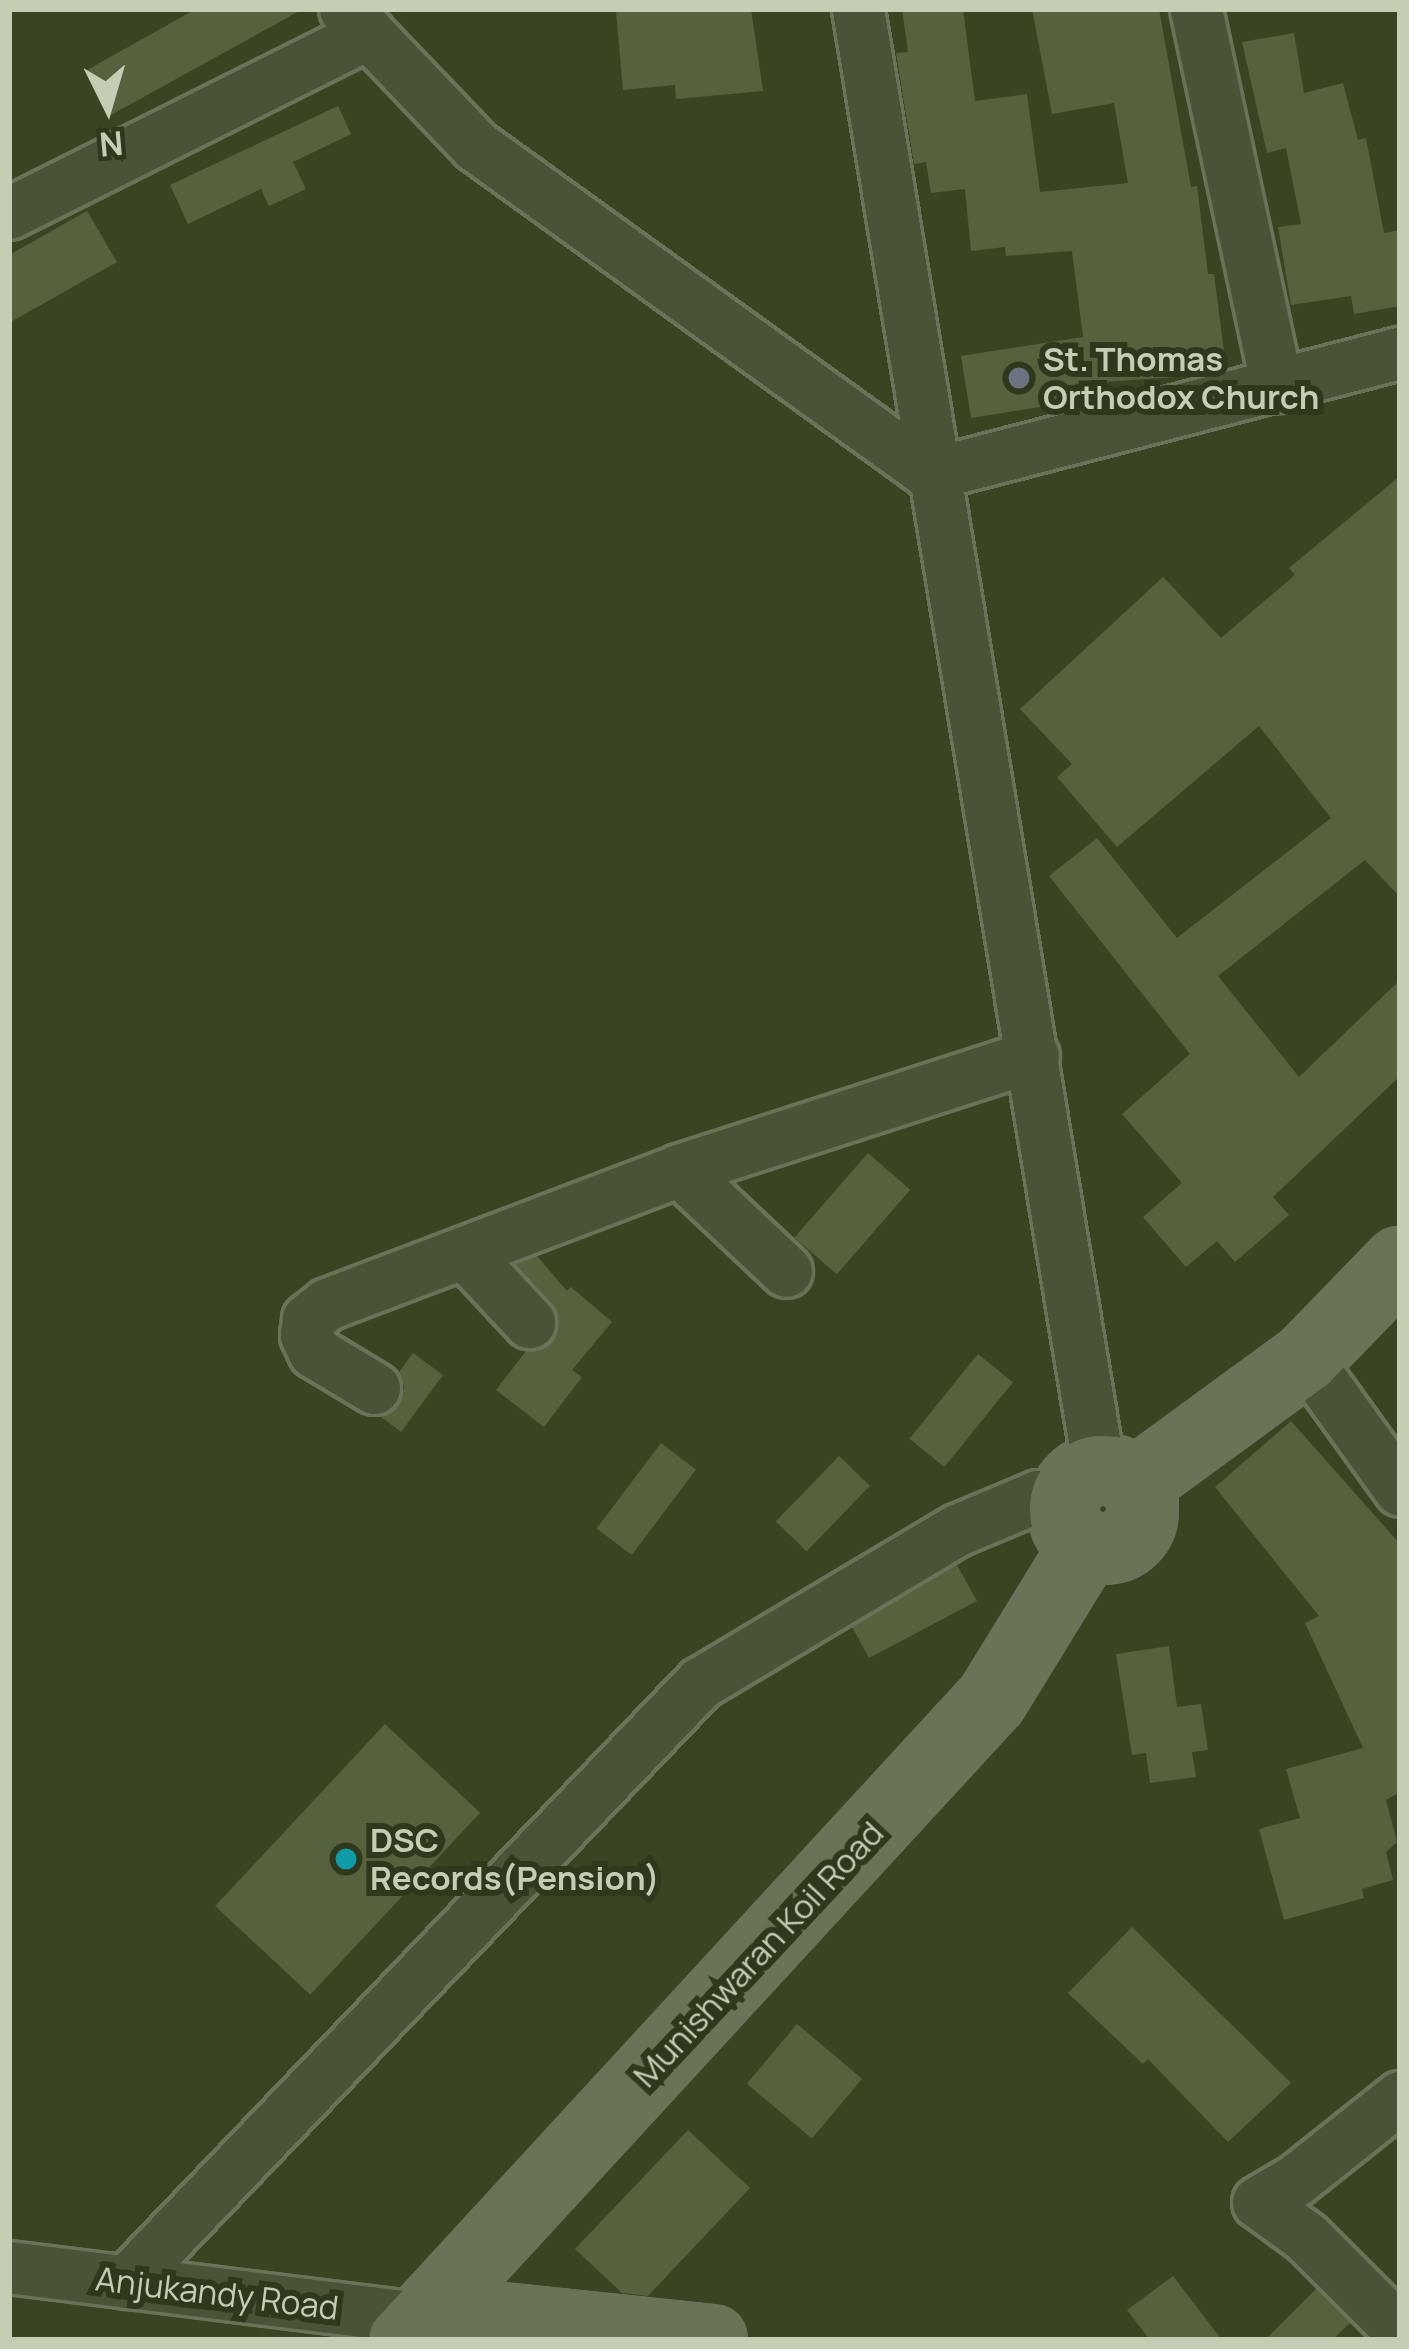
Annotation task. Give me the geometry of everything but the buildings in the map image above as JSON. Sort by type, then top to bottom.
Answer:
[{"type":"main road","name":"Munishwaran Koil Road","points":[[413,2329],[992,1699],[1096,1501],[1306,1359],[1400,1262]]},
{"type":"main road","points":[[413,2329],[493,2317],[712,2340]]},
{"type":"street","points":[[127,2282],[700,1683],[957,1530],[1038,1496],[1096,1501],[1033,1056],[932,474],[858,9]]},
{"type":"street","points":[[1196,9],[1277,386]]},
{"type":"street","points":[[9,213],[357,21],[476,146],[932,474]]},
{"type":"street","points":[[932,474],[1400,353]]},
{"type":"street","points":[[374,1388],[314,1352],[306,1335],[308,1319],[327,1304],[679,1170],[1033,1056]]},
{"type":"street","points":[[679,1170],[786,1271]]},
{"type":"street","points":[[464,1252],[530,1322]]},
{"type":"street","points":[[1306,1359],[1400,1490]]},
{"type":"street","points":[[1391,2330],[1306,2237],[1258,2202],[1297,2179],[1400,2096]]},
{"type":"street","name":"Anjukandy Road","points":[[9,2267],[413,2329]]},
{"type":"place","name":"St. Thomas Orthodox Church","points":[[1019,378]]},
{"type":"place","name":"DSC Records(Pension)","points":[[346,1859]]}]
